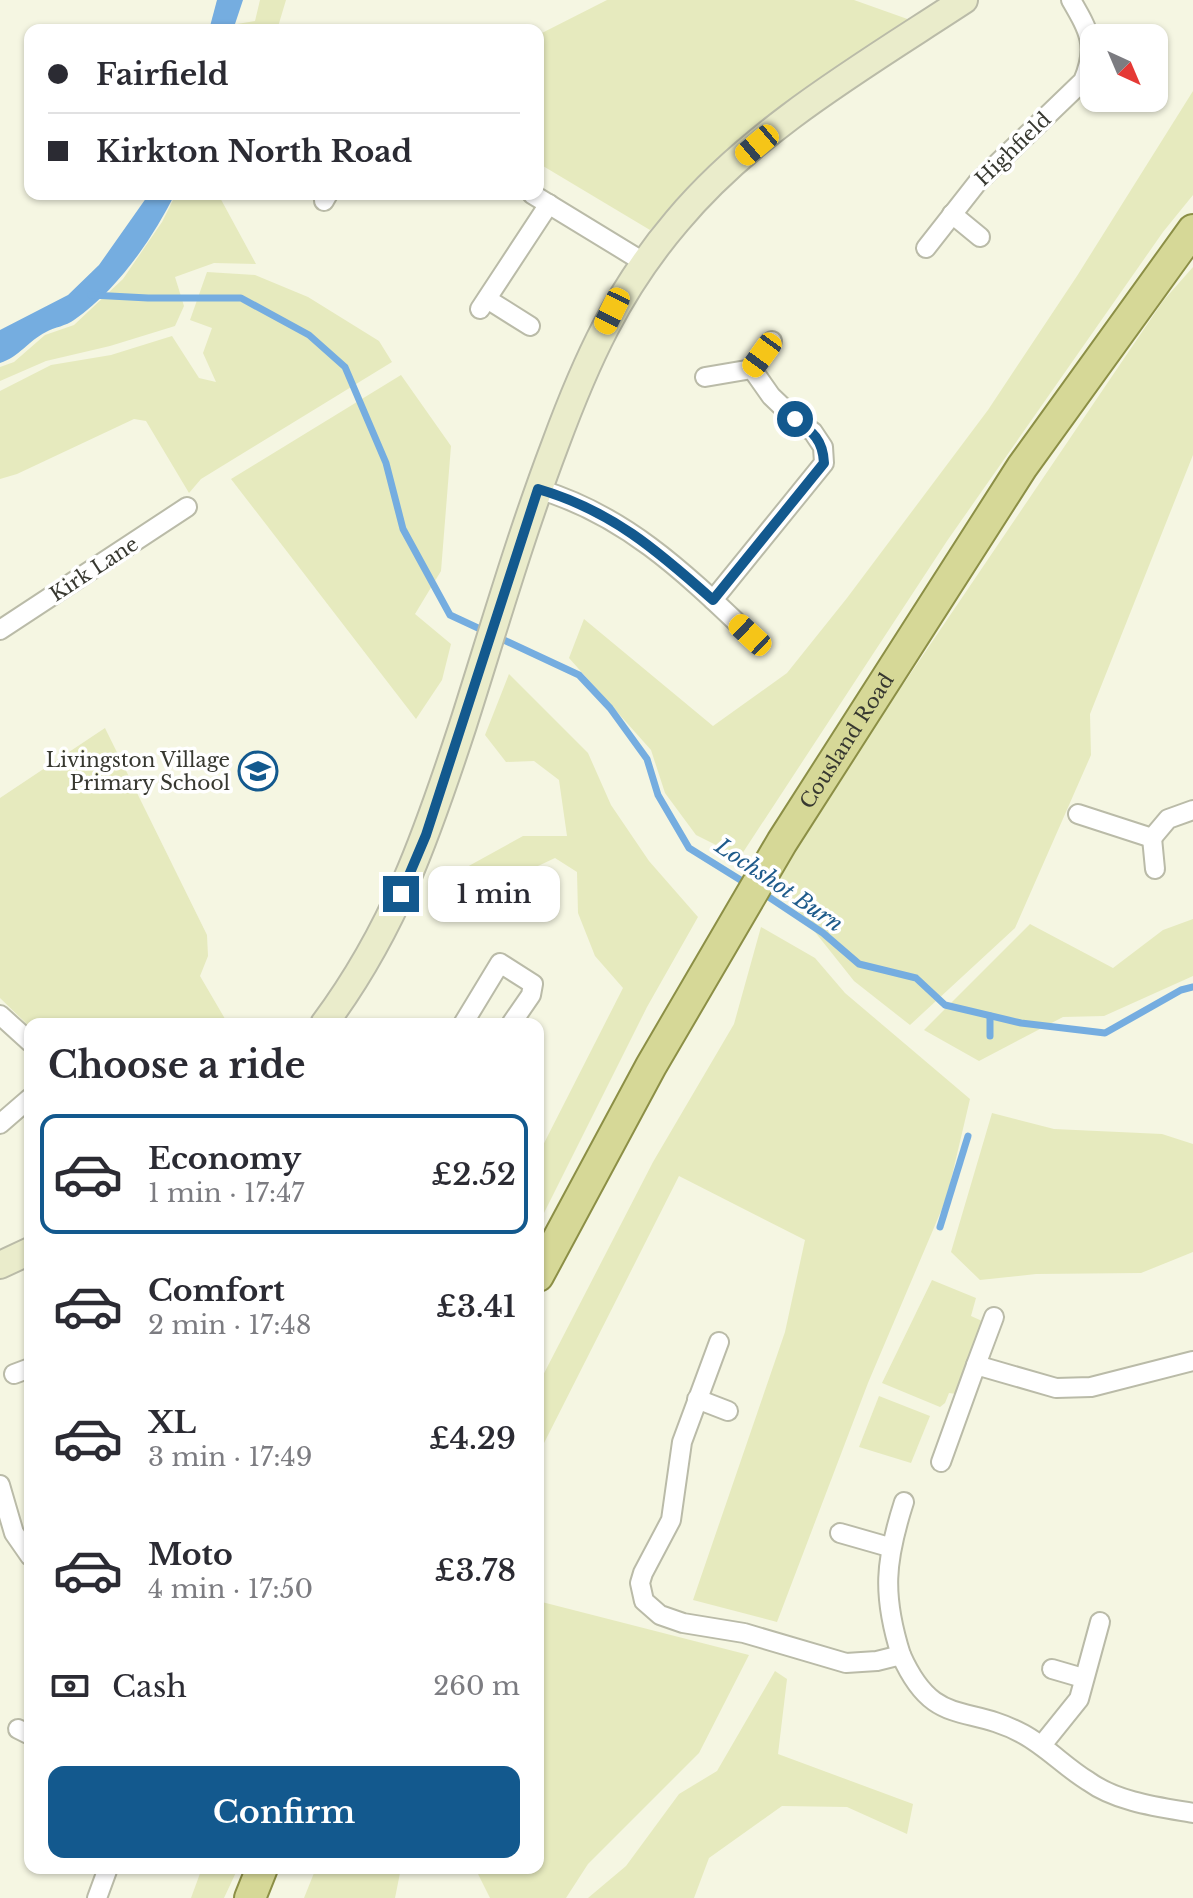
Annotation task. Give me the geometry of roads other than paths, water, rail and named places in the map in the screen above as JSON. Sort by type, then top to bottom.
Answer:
[{"type":"main road","points":[[328,1018],[355,982],[412,873],[538,489],[579,380],[612,311],[678,220],[720,177],[794,114],[964,0]]},
{"type":"main road","name":"Cousland Road","points":[[544,1265],[709,963],[782,842],[1022,467],[1193,230]]},
{"type":"main road","points":[[0,1265],[24,1254]]},
{"type":"main road","points":[[250,1898],[260,1874]]},
{"type":"street","name":"Highfield","points":[[926,248],[987,173],[1083,81],[1091,63],[1092,45],[1087,28],[1071,0]]},
{"type":"street","points":[[542,200],[645,263]]},
{"type":"street","points":[[530,326],[484,304],[549,204]]},
{"type":"street","points":[[952,214],[980,237]]},
{"type":"street","points":[[705,377],[752,369],[772,341]]},
{"type":"street","points":[[713,600],[824,463],[823,447],[813,432],[771,396],[752,369]]},
{"type":"street","points":[[538,489],[561,495],[611,518],[649,543],[750,635]]},
{"type":"street","name":"Kirk Lane","points":[[0,630],[187,507]]},
{"type":"street","points":[[1155,869],[1152,838],[1168,819],[1193,810]]},
{"type":"street","points":[[1078,814],[1152,838]]},
{"type":"street","points":[[467,1018],[500,963],[533,984],[531,995],[515,1018]]},
{"type":"street","points":[[0,1015],[24,1037]]},
{"type":"street","points":[[0,1124],[24,1103]]},
{"type":"street","points":[[941,1462],[994,1317]]},
{"type":"street","points":[[719,1342],[682,1442],[671,1520],[643,1573],[642,1594],[652,1609],[683,1623],[744,1633],[846,1663],[877,1661],[901,1655]]},
{"type":"street","points":[[976,1365],[1056,1388],[1091,1387],[1193,1361]]},
{"type":"street","points":[[697,1399],[728,1411]]},
{"type":"street","points":[[2,1497],[14,1533],[24,1547]]},
{"type":"street","points":[[904,1502],[889,1547],[888,1594],[901,1655],[912,1680],[934,1703],[1021,1732],[1091,1784],[1147,1805],[1193,1813]]},
{"type":"street","points":[[840,1533],[889,1547]]},
{"type":"street","points":[[1042,1745],[1079,1699],[1100,1622]]},
{"type":"street","points":[[1052,1669],[1083,1678]]},
{"type":"street","points":[[97,1898],[106,1874]]},
{"type":"water","points":[[217,0],[243,0],[235,24],[211,24]]},
{"type":"water","points":[[145,200],[172,200],[132,263],[105,294],[68,324],[49,330],[0,363],[0,330],[68,295],[99,265]]},
{"type":"waterway","name":"Lochshot Burn","points":[[91,295],[241,298],[309,335],[345,367],[386,463],[403,529],[450,615],[579,675],[610,708],[647,759],[658,795],[689,848],[747,884]]},
{"type":"waterway","name":"Lochshot Burn","points":[[761,892],[823,933],[859,964],[916,978],[945,1005],[1021,1023],[1105,1033],[1181,990],[1193,987]]},
{"type":"waterway","points":[[990,1016],[990,1036]]},
{"type":"waterway","points":[[940,1227],[968,1136]]},
{"type":"place","name":"Livingston Village Primary School","points":[[258,771]]}]
